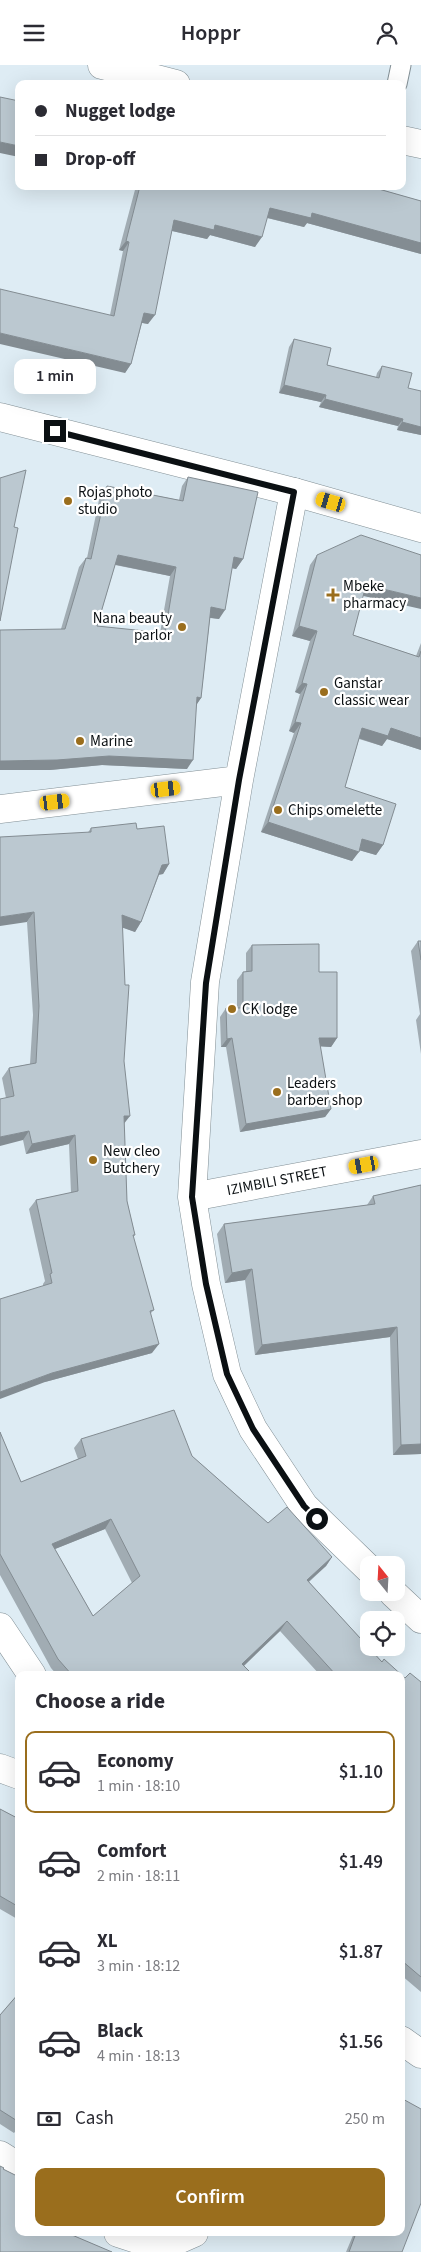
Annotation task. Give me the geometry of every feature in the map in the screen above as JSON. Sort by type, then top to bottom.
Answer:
[{"type":"street","points":[[102,65],[160,80]]},
{"type":"street","points":[[406,141],[421,143]]},
{"type":"street","points":[[0,417],[294,492],[421,528]]},
{"type":"street","points":[[294,492],[239,780],[206,983],[192,1197],[206,1284],[227,1374],[249,1421],[304,1506],[360,1560]]},
{"type":"street","points":[[0,809],[239,780]]},
{"type":"street","name":"IZIMBILI STREET","points":[[192,1197],[421,1154]]},
{"type":"street","points":[[402,1601],[421,1619]]},
{"type":"street","points":[[0,1627],[29,1671]]},
{"type":"street","points":[[0,1768],[15,1774]]},
{"type":"street","points":[[405,2043],[421,2054]]},
{"type":"street","points":[[0,2155],[15,2164]]},
{"type":"street","points":[[127,2236],[149,2243],[171,2243],[187,2236]]},
{"type":"lane","points":[[398,80],[401,65]]},
{"type":"building","points":[[0,97],[15,100],[15,145],[0,142]]},
{"type":"building","points":[[139,190],[382,190],[421,201],[421,243],[312,213],[311,218],[270,208],[262,237],[215,225],[214,230],[174,220],[155,315],[144,313],[131,364],[0,333],[0,289],[114,316],[129,242],[126,241]]},
{"type":"building","points":[[294,339],[331,348],[327,365],[379,378],[382,366],[412,373],[408,388],[421,391],[421,427],[402,422],[403,419],[325,399],[326,395],[284,385]]},
{"type":"building","points":[[26,470],[14,527],[18,528],[0,621],[0,478]]},
{"type":"building","points":[[188,477],[258,492],[243,559],[234,557],[225,610],[211,607],[201,698],[197,697],[193,760],[109,756],[57,760],[0,761],[0,630],[65,629],[86,558],[91,559],[107,486],[183,501]],"holes":[[[118,555],[176,567],[165,633],[97,626]]]},
{"type":"building","points":[[361,535],[421,555],[421,598],[366,585],[353,635],[419,657],[421,651],[421,738],[391,728],[388,736],[362,728],[345,787],[396,804],[383,845],[362,839],[359,852],[268,822],[301,723],[295,722],[307,684],[302,683],[317,631],[299,626],[317,555]]},
{"type":"building","points":[[136,823],[137,829],[164,826],[169,864],[162,865],[141,922],[122,915],[125,985],[129,985],[124,1061],[130,1116],[124,1116],[127,1201],[135,1235],[133,1235],[154,1310],[150,1311],[159,1344],[52,1373],[0,1392],[0,1299],[52,1283],[50,1274],[52,1273],[36,1200],[78,1191],[75,1135],[32,1144],[29,1131],[0,1137],[0,1099],[14,1096],[9,1068],[36,1063],[39,1006],[34,912],[0,917],[0,837],[91,832],[91,828]]},
{"type":"building","points":[[418,941],[421,941],[421,960]]},
{"type":"building","points":[[319,944],[319,972],[337,972],[337,1038],[319,1038],[331,1109],[246,1124],[232,1038],[227,1039],[226,1008],[243,1008],[243,972],[252,971],[252,945]]},
{"type":"building","points":[[421,1185],[421,1444],[401,1445],[397,1327],[262,1345],[252,1269],[232,1273],[224,1224],[375,1204],[373,1196]]},
{"type":"building","points":[[174,1410],[192,1456],[268,1523],[287,1507],[332,1557],[307,1580],[360,1638],[360,1656],[377,1656],[382,1662],[384,1659],[397,1671],[332,1671],[287,1621],[242,1664],[249,1671],[68,1671],[58,1659],[0,1554],[0,1432],[21,1482],[86,1456],[81,1439]],"holes":[[[111,1519],[140,1576],[93,1616],[52,1544]]]},
{"type":"building","points":[[410,1673],[421,1682],[421,1977],[405,1963],[405,1678]]},
{"type":"building","points":[[0,1809],[15,1817],[15,1905],[0,1896]]},
{"type":"building","points":[[15,1998],[15,2119],[0,2110],[0,2015]]},
{"type":"building","points":[[405,2100],[421,2109],[421,2203],[402,2252],[349,2252],[355,2236],[405,2236]]},
{"type":"building","points":[[0,2166],[15,2175],[15,2236],[74,2236],[112,2252],[0,2252]]},
{"type":"place","name":"Rojas photo studio","points":[[68,501]]},
{"type":"place","name":"Mbeke pharmacy","points":[[333,595]]},
{"type":"place","name":"Nana beauty parlor","points":[[182,627]]},
{"type":"place","name":"Ganstar classic wear","points":[[324,692]]},
{"type":"place","name":"Marine","points":[[80,741]]},
{"type":"place","name":"Chips omelette","points":[[278,810]]},
{"type":"place","name":"CK lodge","points":[[232,1009]]},
{"type":"place","name":"Leaders barber shop","points":[[277,1092]]},
{"type":"place","name":"New cleo Butchery","points":[[93,1160]]},
{"type":"route","points":[[55,431],[294,492],[239,780],[206,983],[192,1197],[206,1284],[227,1374],[253,1429],[304,1506],[317,1519]]}]
